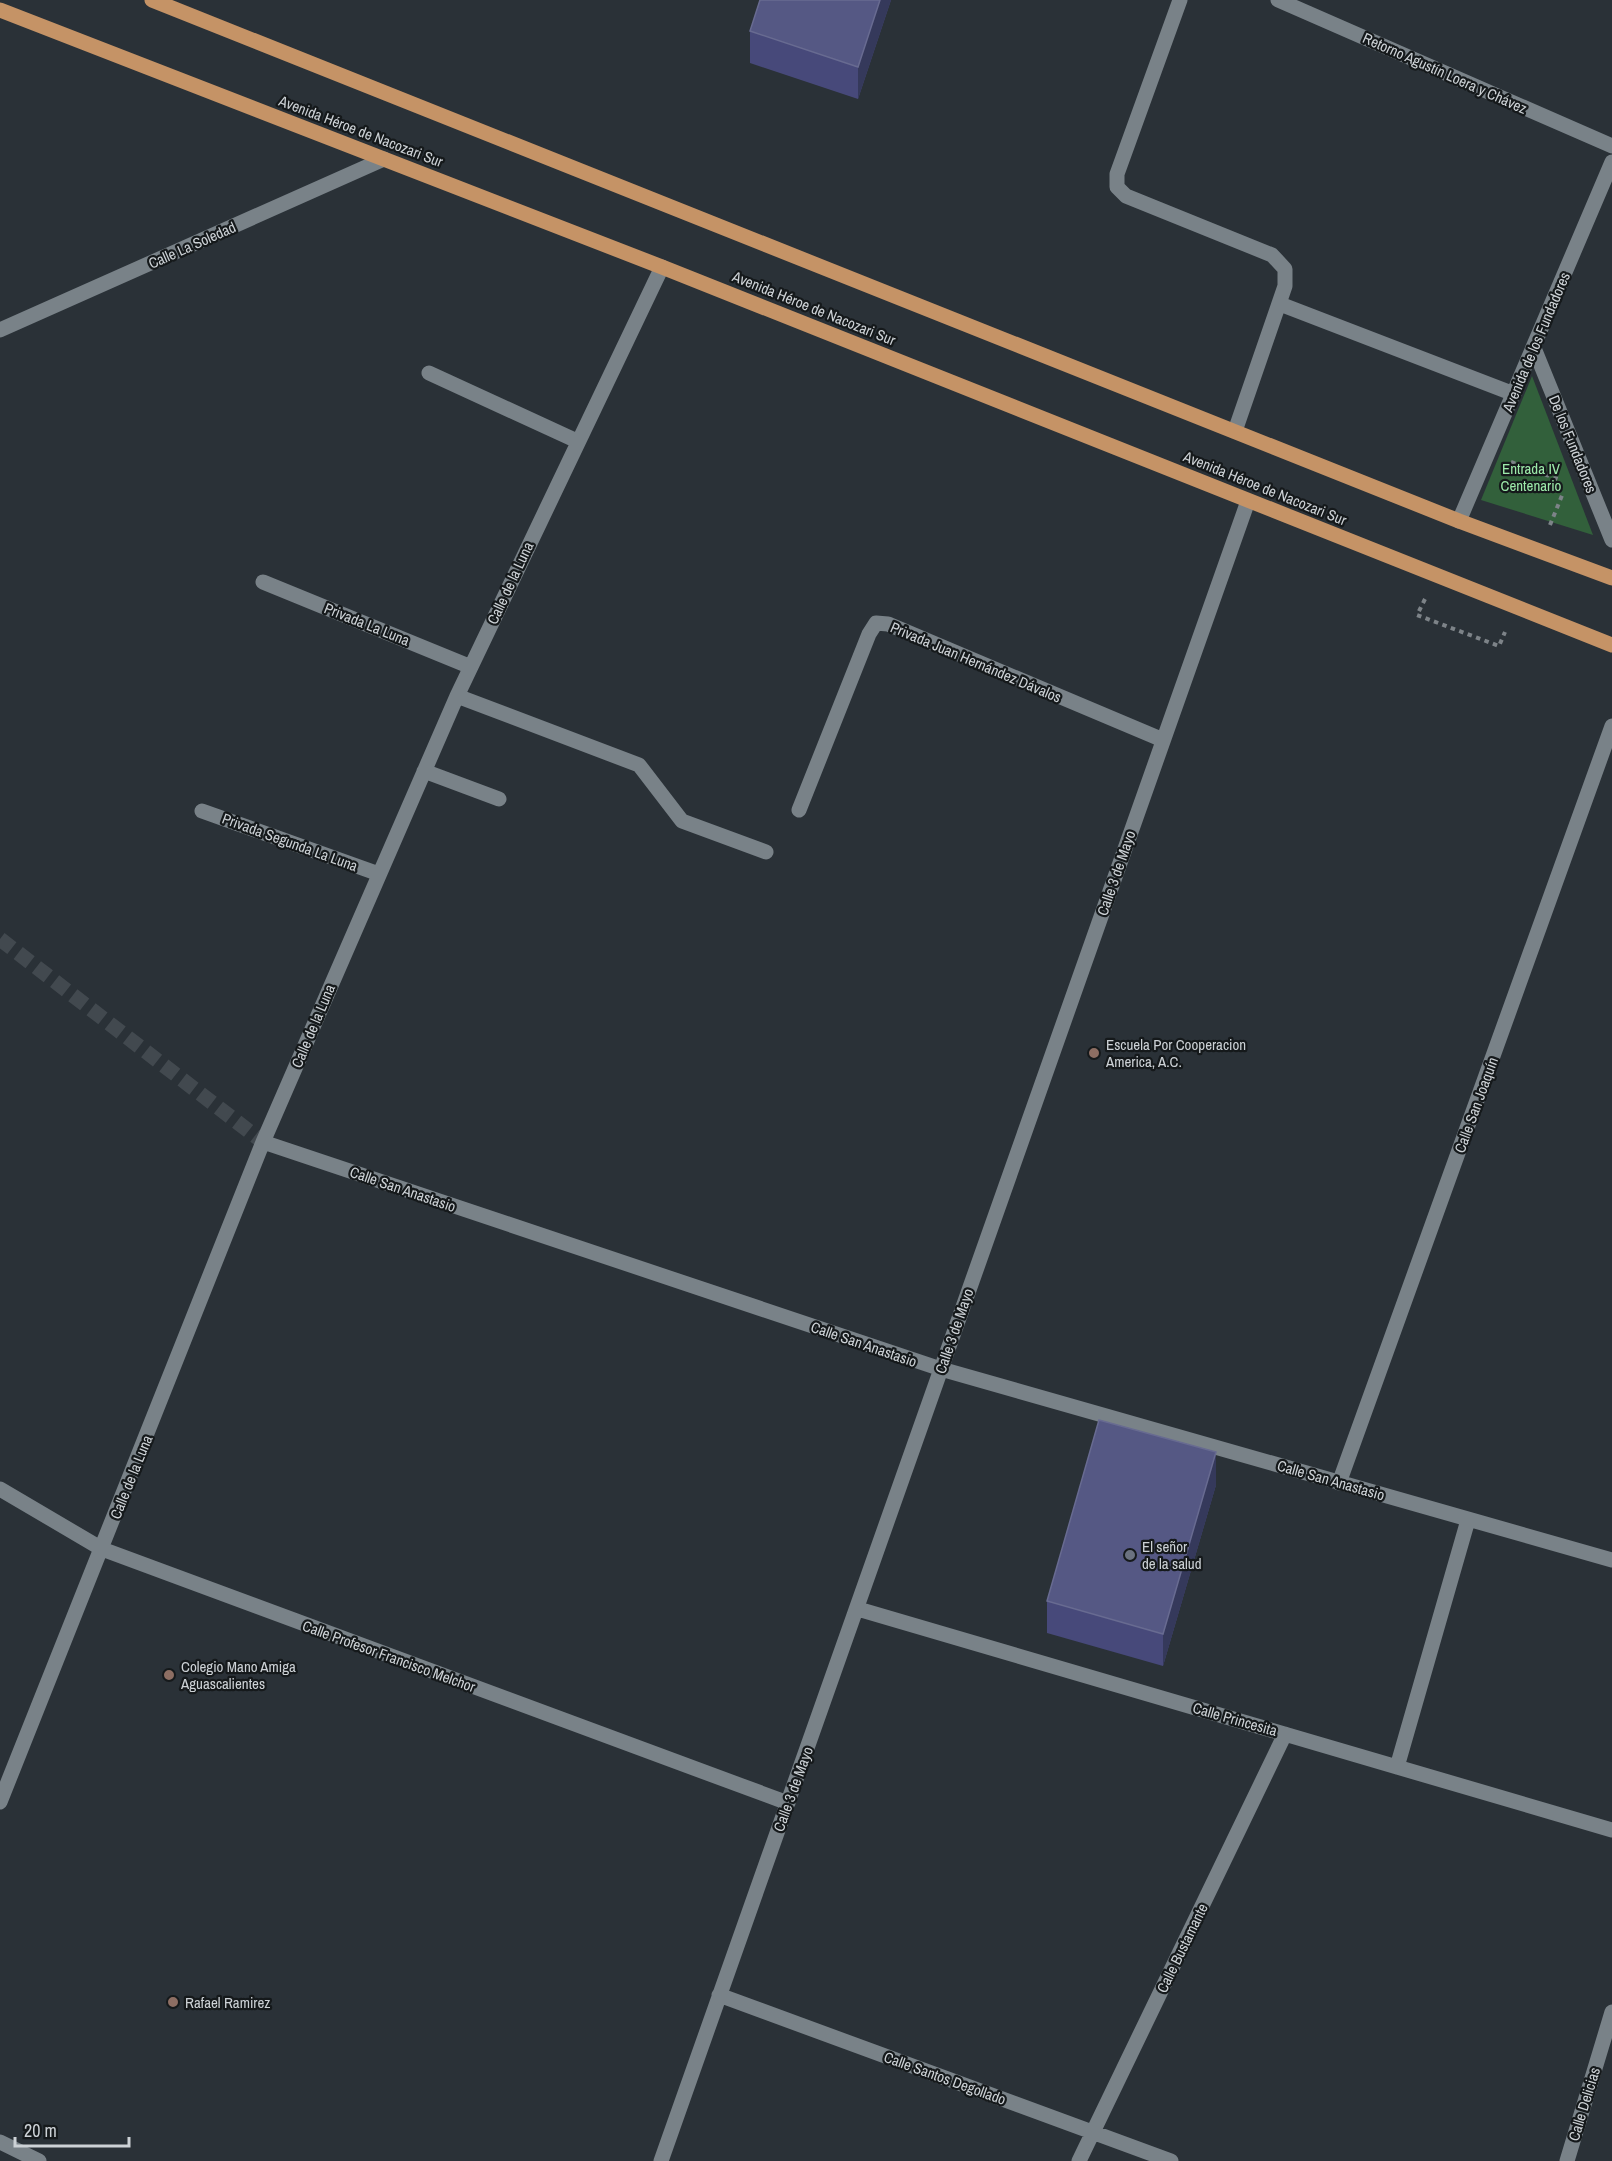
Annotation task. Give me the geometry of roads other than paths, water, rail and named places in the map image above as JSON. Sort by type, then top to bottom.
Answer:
[{"type":"main road","points":[[152,0],[1459,521],[1612,578]]},
{"type":"main road","name":"Avenida Héroe de Nacozari Sur","points":[[0,10],[662,267],[1612,645]]},
{"type":"street","points":[[1180,0],[1117,174],[1117,187],[1126,196],[1272,255],[1285,269],[1285,286],[1280,304],[1235,431]]},
{"type":"street","name":"Retorno Agustín Loera y Chávez","points":[[1278,0],[1612,146]]},
{"type":"street","name":"Calle La Soledad","points":[[0,330],[384,159]]},
{"type":"street","name":"Avenida de los Fundadores","points":[[1459,521],[1612,162]]},
{"type":"street","name":"Calle de la Luna","points":[[0,1802],[263,1142],[457,696],[662,267]]},
{"type":"street","points":[[1280,304],[1514,394]]},
{"type":"street","name":"De los Fundadores","points":[[1534,348],[1612,540]]},
{"type":"street","points":[[429,373],[578,441]]},
{"type":"street","name":"Calle 3 de Mayo","points":[[661,2161],[1248,501]]},
{"type":"street","name":"Privada La Luna","points":[[263,582],[471,667]]},
{"type":"street","name":"Privada Juan Hernández Dávalos","points":[[799,810],[869,634],[876,623],[888,624],[1163,740]]},
{"type":"street","points":[[457,696],[639,765],[682,821],[766,852]]},
{"type":"street","name":"Calle San Joaquín","points":[[1339,1483],[1612,726]]},
{"type":"street","points":[[424,771],[499,799]]},
{"type":"street","name":"Privada Segunda La Luna","points":[[202,811],[379,874]]},
{"type":"street","name":"Calle San Anastasio","points":[[263,1142],[941,1369],[1612,1560]]},
{"type":"street","name":"Calle Profesor Francisco Melchor","points":[[0,1489],[102,1549],[788,1803]]},
{"type":"street","points":[[1397,1767],[1468,1520]]},
{"type":"street","name":"Calle Princesita","points":[[858,1609],[1612,1830]]},
{"type":"street","name":"Calle Bustamante","points":[[1079,2161],[1285,1734]]},
{"type":"street","name":"Calle Santos Degollado","points":[[719,1995],[1171,2161]]},
{"type":"street","name":"Calle Delicias","points":[[1567,2161],[1612,2012]]},
{"type":"street","points":[[0,2142],[39,2161]]},
{"type":"tunnel","points":[[0,939],[263,1142]]},
{"type":"place","name":"Escuela Por Cooperacion America, A.C.","points":[[1094,1053]]},
{"type":"place","name":"El señor de la salud","points":[[1130,1555]]},
{"type":"place","name":"Colegio Mano Amiga Aguascalientes","points":[[169,1675]]},
{"type":"place","name":"Rafael Ramirez","points":[[173,2002]]},
{"type":"park label","name":"Entrada IV Centenario","points":[[1531,476]]}]
